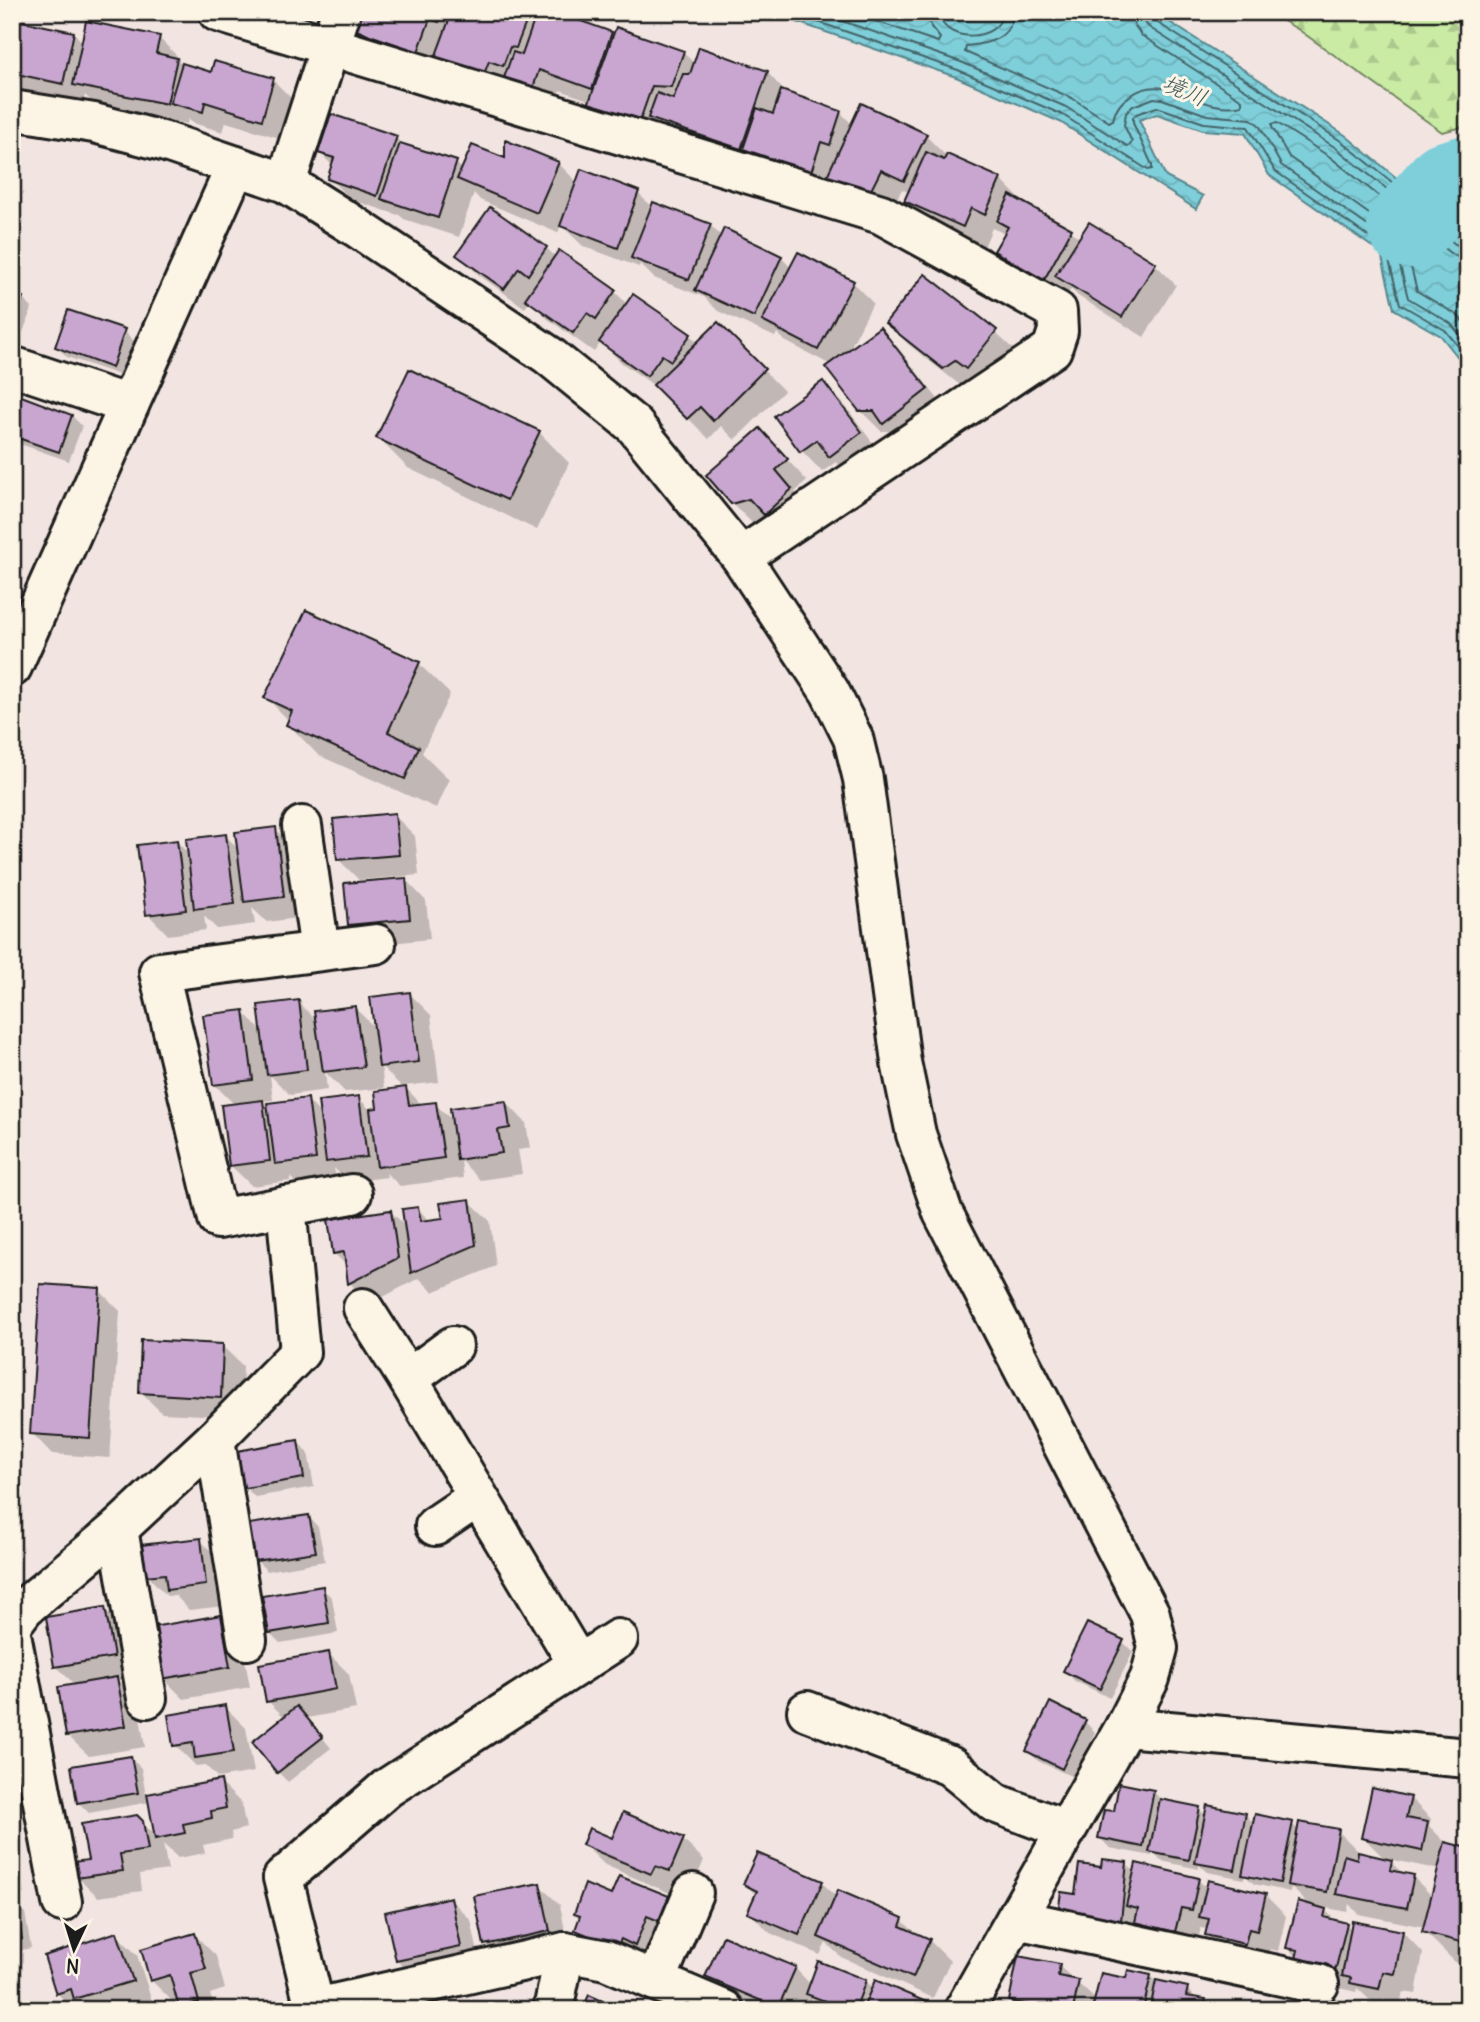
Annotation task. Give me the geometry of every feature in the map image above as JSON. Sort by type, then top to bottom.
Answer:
[{"type":"street","points":[[218,12],[335,29],[881,215],[1057,311],[1058,331],[1052,349],[741,557]]},
{"type":"street","points":[[286,183],[335,29]]},
{"type":"street","points":[[12,110],[93,123],[166,142],[286,183],[548,355],[635,425],[741,557],[830,692],[853,738],[863,779],[901,1062],[916,1134],[943,1213],[1150,1614],[1158,1648],[1150,1678],[1125,1727],[964,2010]]},
{"type":"street","points":[[12,667],[236,166]]},
{"type":"street","points":[[12,366],[129,405]]},
{"type":"street","points":[[302,826],[320,951]]},
{"type":"street","points":[[352,1194],[218,1219],[159,972],[376,944]]},
{"type":"street","points":[[12,1624],[23,1608],[118,1528],[215,1439],[300,1352],[286,1206]]},
{"type":"street","points":[[363,1308],[578,1664]]},
{"type":"street","points":[[408,1379],[453,1346]]},
{"type":"street","points":[[215,1439],[247,1640]]},
{"type":"street","points":[[435,1527],[478,1497]]},
{"type":"street","points":[[118,1528],[147,1698]]},
{"type":"street","points":[[12,1639],[62,1902]]},
{"type":"street","points":[[618,1639],[387,1788],[283,1878],[311,2009],[565,1952],[606,1960],[724,2010]]},
{"type":"street","points":[[807,1711],[950,1766],[995,1803],[1066,1830]]},
{"type":"street","points":[[1125,1727],[1468,1758]]},
{"type":"street","points":[[656,1980],[693,1893]]},
{"type":"street","points":[[1016,1919],[1319,1984]]},
{"type":"street","points":[[553,2010],[565,1952]]},
{"type":"green space","points":[[1268,12],[1468,12],[1468,126],[1442,132],[1299,30]]},
{"type":"water","name":"境川","points":[[768,12],[946,12],[967,20],[1001,12],[1154,12],[1345,135],[1468,235],[1468,370],[1441,336],[1394,309],[1381,253],[1269,175],[1245,133],[1203,130],[1157,114],[1139,120],[1166,177],[1203,196],[1196,209],[1060,122],[956,77]]},
{"type":"building","points":[[356,12],[443,12],[439,22],[430,19],[418,52],[350,28]]},
{"type":"building","points":[[452,12],[530,12],[516,48],[510,47],[503,66],[489,61],[483,77],[435,58]]},
{"type":"building","points":[[537,12],[556,12],[612,32],[592,89],[539,70],[533,88],[504,78],[513,52],[522,55]]},
{"type":"building","points":[[12,19],[74,32],[63,84],[12,73]]},
{"type":"building","points":[[86,21],[160,36],[156,53],[177,58],[167,104],[73,85]]},
{"type":"building","points":[[616,27],[684,51],[671,87],[652,86],[639,123],[588,105]]},
{"type":"building","points":[[699,47],[768,71],[741,149],[648,118],[657,93],[673,99],[683,74],[690,74]]},
{"type":"building","points":[[214,61],[274,78],[262,120],[205,102],[203,112],[170,103],[182,63],[211,72]]},
{"type":"building","points":[[781,90],[841,111],[830,145],[821,142],[811,172],[743,149],[757,108],[773,114]]},
{"type":"building","points":[[861,103],[927,134],[904,181],[881,170],[868,196],[827,176]]},
{"type":"building","points":[[331,114],[397,136],[377,196],[327,179],[334,158],[318,153]]},
{"type":"building","points":[[505,140],[559,162],[537,213],[457,179],[472,145],[505,158]]},
{"type":"building","points":[[400,143],[457,161],[438,218],[381,199]]},
{"type":"building","points":[[926,152],[944,160],[947,154],[1001,178],[985,215],[971,208],[963,227],[904,201]]},
{"type":"building","points":[[581,169],[639,191],[618,248],[560,226]]},
{"type":"building","points":[[1010,195],[1072,229],[1044,280],[994,251],[1008,227],[997,221]]},
{"type":"building","points":[[653,202],[711,224],[689,280],[631,258]]},
{"type":"building","points":[[490,207],[547,247],[528,275],[519,268],[504,289],[456,255]]},
{"type":"building","points":[[1089,222],[1156,263],[1122,317],[1055,276]]},
{"type":"building","points":[[724,228],[782,256],[754,317],[695,290]]},
{"type":"building","points":[[559,250],[616,290],[596,319],[587,313],[573,333],[525,299]]},
{"type":"building","points":[[798,252],[854,281],[818,350],[762,321]]},
{"type":"building","points":[[925,274],[997,330],[966,369],[955,361],[943,369],[885,323]]},
{"type":"building","points":[[12,293],[23,297],[12,326]]},
{"type":"building","points":[[633,294],[691,334],[671,361],[662,355],[647,376],[599,342]]},
{"type":"building","points":[[68,310],[125,329],[112,368],[55,347]]},
{"type":"building","points":[[718,322],[765,369],[713,421],[700,407],[687,419],[653,385]]},
{"type":"building","points":[[880,327],[928,389],[883,424],[874,411],[859,411],[825,367]]},
{"type":"building","points":[[409,369],[540,431],[507,500],[376,438]]},
{"type":"building","points":[[823,381],[862,432],[829,457],[817,440],[800,452],[774,416]]},
{"type":"building","points":[[16,394],[72,415],[59,452],[12,436],[12,404]]},
{"type":"building","points":[[760,428],[788,459],[776,470],[792,489],[764,515],[749,499],[731,504],[706,475]]},
{"type":"building","points":[[306,610],[420,662],[388,732],[419,747],[405,779],[286,725],[292,711],[264,698]]},
{"type":"building","points":[[395,813],[399,855],[337,860],[333,819]]},
{"type":"building","points":[[276,827],[284,897],[244,902],[235,832]]},
{"type":"building","points":[[226,834],[235,904],[194,909],[186,839]]},
{"type":"building","points":[[177,840],[186,910],[146,915],[137,845]]},
{"type":"building","points":[[406,878],[410,919],[348,925],[344,883]]},
{"type":"building","points":[[410,992],[419,1062],[379,1067],[370,997]]},
{"type":"building","points":[[299,1000],[307,1070],[267,1075],[258,1005]]},
{"type":"building","points":[[355,1006],[364,1067],[323,1072],[314,1011]]},
{"type":"building","points":[[244,1010],[253,1080],[213,1085],[203,1015]]},
{"type":"building","points":[[406,1087],[409,1105],[436,1102],[444,1158],[377,1167],[370,1109],[377,1108],[375,1091]]},
{"type":"building","points":[[359,1096],[367,1157],[326,1162],[318,1101]]},
{"type":"building","points":[[308,1098],[316,1159],[275,1164],[267,1103]]},
{"type":"building","points":[[263,1100],[270,1161],[229,1166],[221,1105]]},
{"type":"building","points":[[506,1101],[510,1128],[498,1130],[502,1153],[457,1160],[450,1108]]},
{"type":"building","points":[[470,1199],[476,1245],[411,1273],[402,1209],[418,1207],[421,1221],[443,1218],[440,1203]]},
{"type":"building","points":[[391,1210],[398,1258],[348,1284],[344,1252],[333,1254],[328,1219]]},
{"type":"building","points":[[40,1284],[100,1288],[90,1438],[30,1434]]},
{"type":"building","points":[[141,1340],[223,1344],[221,1398],[139,1393]]},
{"type":"building","points":[[298,1440],[304,1478],[244,1488],[237,1451]]},
{"type":"building","points":[[309,1515],[316,1552],[255,1561],[249,1524]]},
{"type":"building","points":[[201,1538],[206,1585],[167,1590],[165,1574],[145,1576],[141,1545]]},
{"type":"building","points":[[323,1586],[329,1623],[269,1633],[262,1596]]},
{"type":"building","points":[[105,1607],[114,1657],[54,1667],[46,1617]]},
{"type":"building","points":[[221,1615],[230,1667],[161,1679],[152,1627]]},
{"type":"building","points":[[1087,1623],[1124,1640],[1100,1689],[1063,1671]]},
{"type":"building","points":[[329,1652],[336,1689],[266,1702],[259,1664]]},
{"type":"building","points":[[117,1677],[126,1726],[66,1736],[58,1687]]},
{"type":"building","points":[[1050,1702],[1086,1720],[1062,1769],[1026,1751]]},
{"type":"building","points":[[226,1705],[234,1752],[195,1758],[193,1743],[173,1746],[168,1715]]},
{"type":"building","points":[[297,1706],[323,1737],[277,1773],[252,1742]]},
{"type":"building","points":[[131,1756],[138,1793],[77,1803],[71,1766]]},
{"type":"building","points":[[221,1780],[226,1808],[211,1811],[212,1818],[183,1824],[185,1833],[155,1839],[147,1794]]},
{"type":"building","points":[[1119,1783],[1154,1790],[1143,1847],[1098,1838],[1104,1810],[1114,1811]]},
{"type":"building","points":[[1372,1788],[1411,1797],[1406,1818],[1428,1822],[1422,1851],[1361,1838]]},
{"type":"building","points":[[1160,1799],[1200,1807],[1189,1860],[1149,1852]]},
{"type":"building","points":[[1207,1805],[1246,1813],[1235,1870],[1195,1863]]},
{"type":"building","points":[[623,1812],[684,1838],[670,1871],[655,1866],[651,1874],[582,1845],[589,1828],[612,1838]]},
{"type":"building","points":[[1255,1814],[1293,1822],[1280,1883],[1242,1875]]},
{"type":"building","points":[[137,1815],[143,1821],[148,1850],[120,1854],[123,1871],[76,1878],[73,1862],[88,1860],[81,1824]]},
{"type":"building","points":[[1299,1822],[1339,1829],[1327,1892],[1287,1885]]},
{"type":"building","points":[[1445,1842],[1468,1848],[1468,1944],[1422,1932]]},
{"type":"building","points":[[1358,1852],[1392,1860],[1390,1870],[1414,1875],[1407,1908],[1336,1894],[1344,1855],[1357,1859]]},
{"type":"building","points":[[757,1853],[823,1881],[799,1935],[747,1913],[757,1891],[743,1884]]},
{"type":"building","points":[[1102,1859],[1127,1862],[1121,1921],[1058,1913],[1061,1892],[1075,1894],[1079,1864],[1101,1867]]},
{"type":"building","points":[[1136,1863],[1199,1878],[1192,1910],[1181,1908],[1175,1932],[1135,1922],[1138,1909],[1126,1906]]},
{"type":"building","points":[[619,1876],[669,1896],[659,1921],[647,1916],[635,1946],[621,1939],[617,1947],[575,1930],[580,1916],[574,1914],[585,1884],[611,1895]]},
{"type":"building","points":[[1208,1880],[1266,1894],[1257,1931],[1249,1929],[1245,1944],[1205,1935],[1209,1919],[1199,1917]]},
{"type":"building","points":[[540,1883],[550,1931],[484,1945],[474,1896]]},
{"type":"building","points":[[838,1890],[903,1918],[900,1926],[930,1939],[913,1978],[818,1937]]},
{"type":"building","points":[[451,1897],[461,1947],[396,1961],[385,1912]]},
{"type":"building","points":[[16,1901],[22,1939],[12,1940],[12,1902]]},
{"type":"building","points":[[1298,1901],[1326,1909],[1324,1917],[1347,1923],[1335,1972],[1295,1963],[1298,1950],[1286,1948]]},
{"type":"building","points":[[1352,1921],[1403,1931],[1395,1974],[1383,1972],[1379,1989],[1350,1983],[1351,1978],[1342,1976]]},
{"type":"building","points":[[117,1932],[133,1981],[74,1999],[71,1989],[56,1994],[44,1956]]},
{"type":"building","points":[[195,1933],[206,1969],[191,1973],[199,2002],[179,2008],[170,1975],[150,1981],[141,1949]]},
{"type":"building","points":[[723,1936],[796,1967],[778,2008],[705,1977]]},
{"type":"building","points":[[1018,1956],[1060,1964],[1058,1976],[1079,1980],[1073,2010],[1057,2010],[1009,2001]]},
{"type":"building","points":[[818,1961],[866,1980],[855,2010],[806,1994]]},
{"type":"building","points":[[1128,1970],[1151,1975],[1143,2010],[1092,2010],[1101,1973],[1126,1978]]},
{"type":"building","points":[[875,1980],[931,2004],[929,2010],[863,2008]]},
{"type":"building","points":[[1156,1980],[1188,1987],[1186,1996],[1206,1999],[1204,2010],[1150,2010]]},
{"type":"building","points":[[589,1995],[623,2010],[582,2010]]},
{"type":"waterway","points":[[1409,226],[1447,183],[1468,177]]}]
